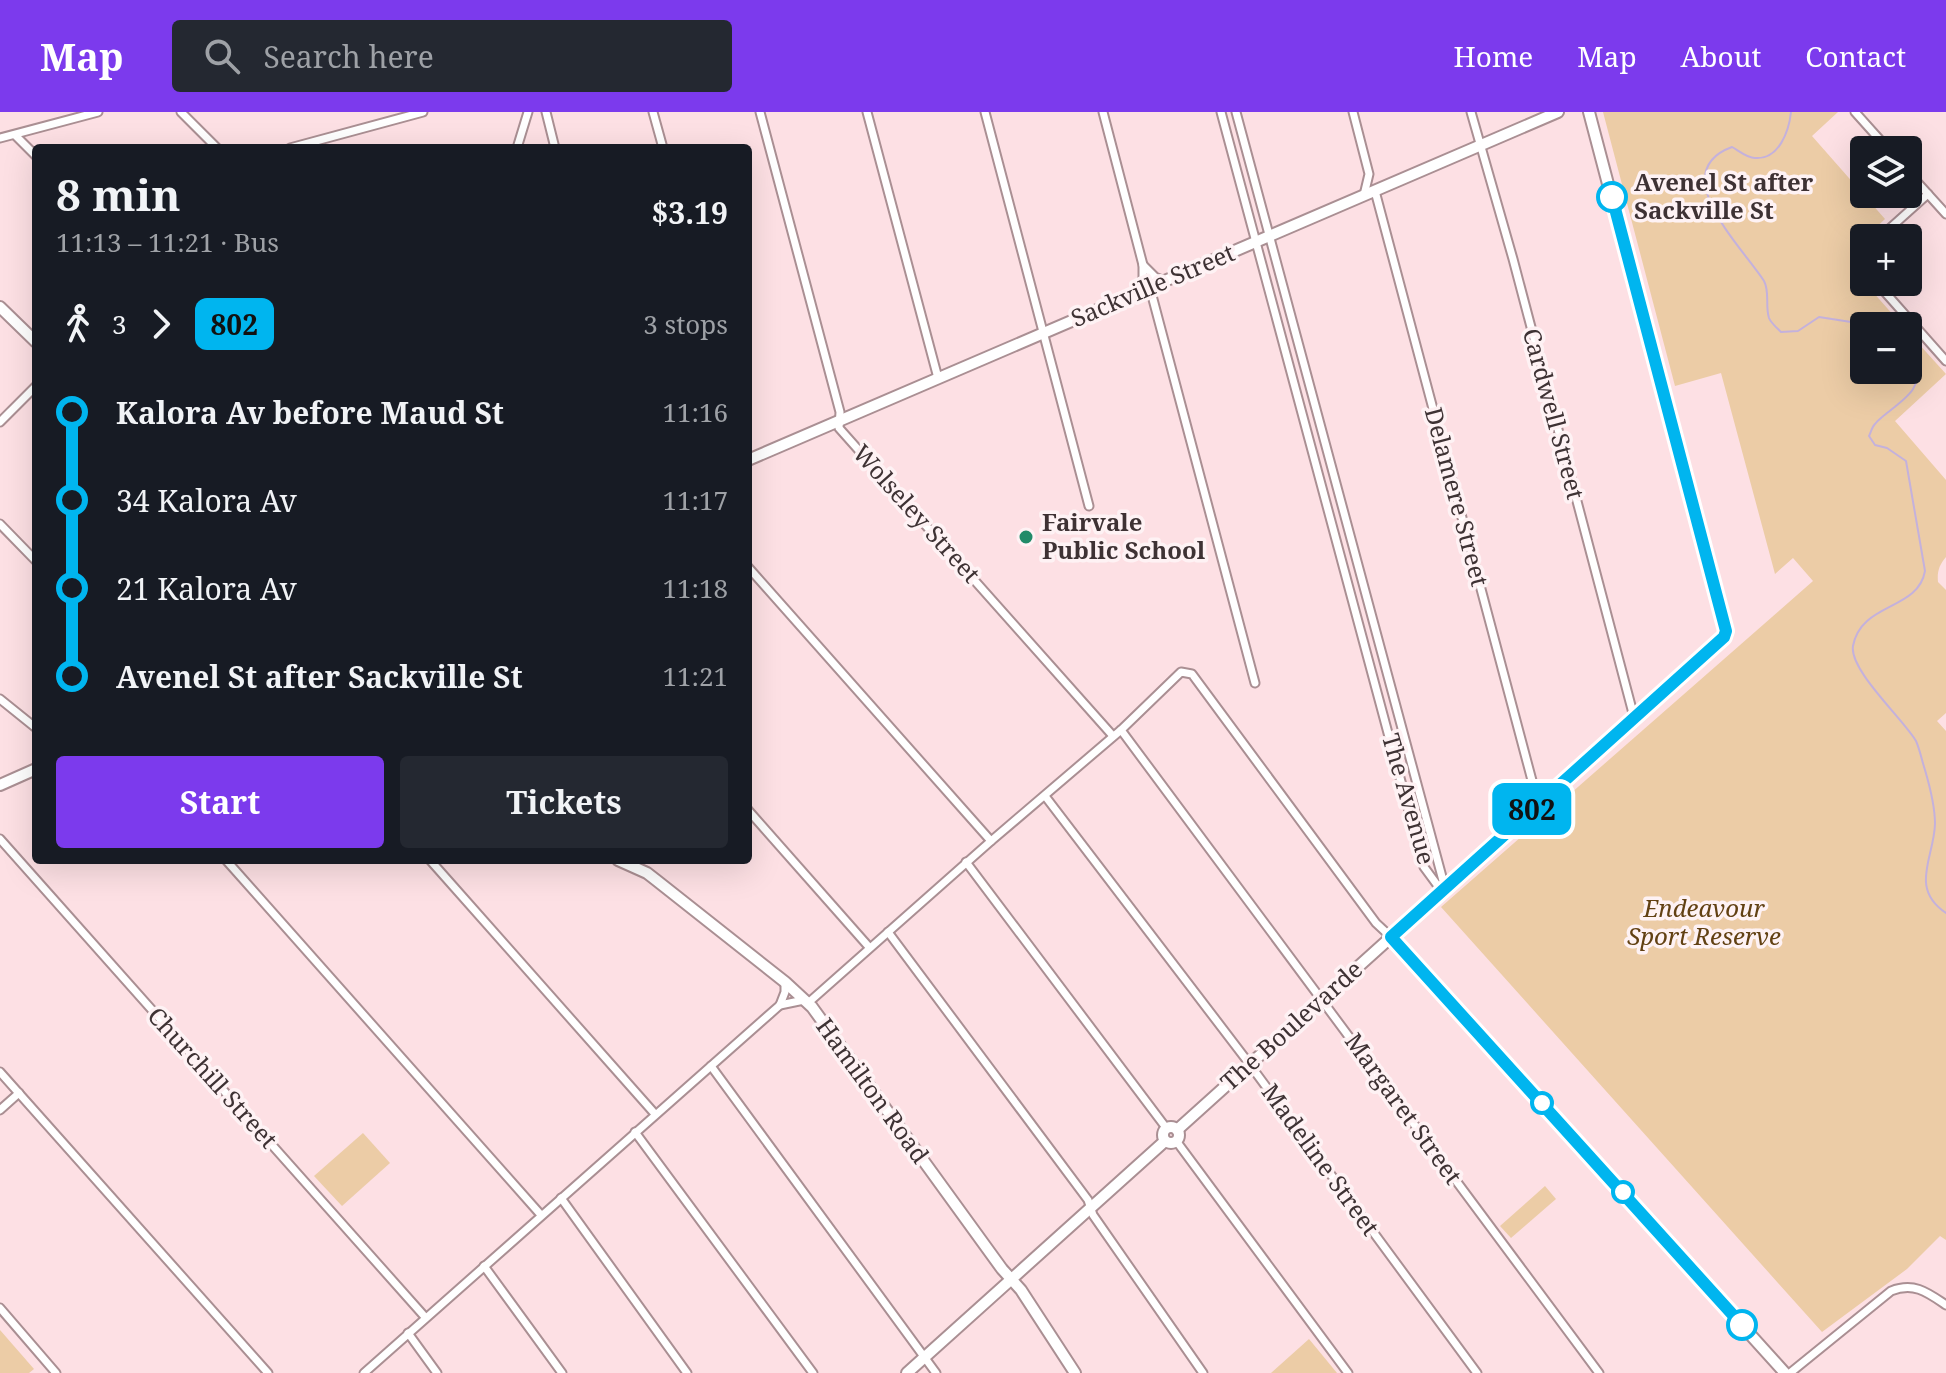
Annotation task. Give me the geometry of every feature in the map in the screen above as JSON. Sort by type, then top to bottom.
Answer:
[{"type":"street","points":[[0,138],[98,112]]},
{"type":"street","points":[[181,112],[213,144]]},
{"type":"street","points":[[305,144],[423,112]]},
{"type":"street","points":[[518,144],[528,112]]},
{"type":"street","points":[[546,112],[554,144]]},
{"type":"street","points":[[653,112],[662,144]]},
{"type":"street","name":"Wolseley Street","points":[[760,112],[840,412],[839,428],[1113,736]]},
{"type":"street","points":[[867,112],[938,378]]},
{"type":"street","points":[[985,112],[1089,506]]},
{"type":"street","points":[[1103,112],[1143,265],[1143,278],[1135,294]]},
{"type":"street","name":"The Avenue","points":[[1221,112],[1424,867],[1438,886],[1445,888]]},
{"type":"street","name":"The Avenue","points":[[1236,112],[1445,888]]},
{"type":"street","name":"Delamere Street","points":[[1353,112],[1369,174],[1370,193],[1538,803]]},
{"type":"street","name":"Cardwell Street","points":[[1471,112],[1634,717]]},
{"type":"street","name":"Sackville Street","points":[[752,458],[1558,112]]},
{"type":"street","name":"The Boulevarde","points":[[907,1373],[1724,637],[1726,631],[1589,112]]},
{"type":"street","points":[[1855,112],[1876,136]]},
{"type":"street","points":[[15,135],[32,152]]},
{"type":"street","points":[[1369,174],[1387,185]]},
{"type":"street","points":[[1922,187],[1946,214]]},
{"type":"street","points":[[1895,224],[1928,194]]},
{"type":"street","points":[[1143,265],[1155,277],[1165,281]]},
{"type":"street","points":[[1150,288],[1255,683]]},
{"type":"street","points":[[1888,296],[1946,361]]},
{"type":"street","points":[[0,307],[32,338]]},
{"type":"street","points":[[0,422],[32,390]]},
{"type":"street","points":[[0,524],[32,557]]},
{"type":"street","points":[[752,572],[991,841]]},
{"type":"street","points":[[364,1373],[780,1005],[794,1000],[807,1001],[1121,730],[1181,672],[1187,671],[1376,923],[1788,1373],[1884,1295],[1904,1287],[1922,1289],[1946,1305]]},
{"type":"street","points":[[0,699],[32,725]]},
{"type":"street","name":"Margaret Street","points":[[1121,730],[1599,1373]]},
{"type":"street","points":[[0,785],[32,771]]},
{"type":"street","name":"Madeline Street","points":[[1045,796],[1249,1064],[1477,1373]]},
{"type":"street","points":[[752,815],[869,947]]},
{"type":"street","name":"Churchill Street","points":[[0,839],[425,1317]]},
{"type":"street","points":[[966,862],[1348,1373]]},
{"type":"street","points":[[230,864],[541,1215]]},
{"type":"street","points":[[434,864],[655,1114]]},
{"type":"street","name":"Hamilton Road","points":[[627,864],[647,873],[807,1001],[1011,1279],[1075,1373]]},
{"type":"street","points":[[888,932],[1091,1207],[1095,1218],[1203,1373]]},
{"type":"street","points":[[780,1005],[785,982]]},
{"type":"street","points":[[711,1066],[936,1373]]},
{"type":"street","points":[[0,1072],[268,1373]]},
{"type":"street","points":[[0,1110],[19,1093]]},
{"type":"street","points":[[635,1132],[813,1373]]},
{"type":"street","points":[[561,1198],[687,1373]]},
{"type":"street","points":[[484,1266],[562,1373]]},
{"type":"street","points":[[0,1308],[56,1373]]},
{"type":"street","points":[[408,1333],[437,1373]]},
{"type":"green space","name":"Endeavour Sport Reserve","points":[[1603,112],[1838,112],[1812,136],[1850,179],[1850,208],[1875,208],[1885,219],[1880,224],[1850,224],[1850,296],[1876,296],[1891,312],[1850,312],[1850,384],[1922,384],[1922,347],[1946,374],[1895,421],[1946,480],[1946,557],[1938,572],[1938,582],[1946,590],[1946,713],[1937,721],[1946,731],[1946,1240],[1940,1236],[1907,1269],[1822,1332],[1441,907],[1813,581],[1793,558],[1775,574],[1721,373],[1675,386]]},
{"type":"green space","points":[[363,1133],[390,1163],[342,1206],[314,1176]]},
{"type":"green space","points":[[1545,1186],[1556,1199],[1511,1238],[1500,1226]]},
{"type":"green space","points":[[0,1330],[34,1369],[29,1373],[0,1373]]},
{"type":"green space","points":[[1309,1339],[1337,1373],[1271,1373]]},
{"type":"waterway","points":[[1791,112],[1785,135],[1770,154],[1752,158],[1732,147],[1713,159],[1705,174],[1707,192],[1727,231],[1764,281],[1769,318],[1781,332],[1798,331],[1819,317],[1850,322]]},
{"type":"waterway","points":[[1915,384],[1906,398],[1880,418],[1869,436],[1875,445],[1887,448],[1906,461],[1925,571],[1912,593],[1867,621],[1858,632],[1853,646],[1859,668],[1919,748],[1935,817],[1926,883],[1935,903],[1946,913]]},
{"type":"bus line","name":"802","points":[[1612,197],[1726,631],[1724,637],[1391,937],[1742,1325]]},
{"type":"place","name":"Avenel St after Sackville St","points":[[1612,197]]},
{"type":"place","name":"Fairvale Public School","points":[[1026,537]]}]
